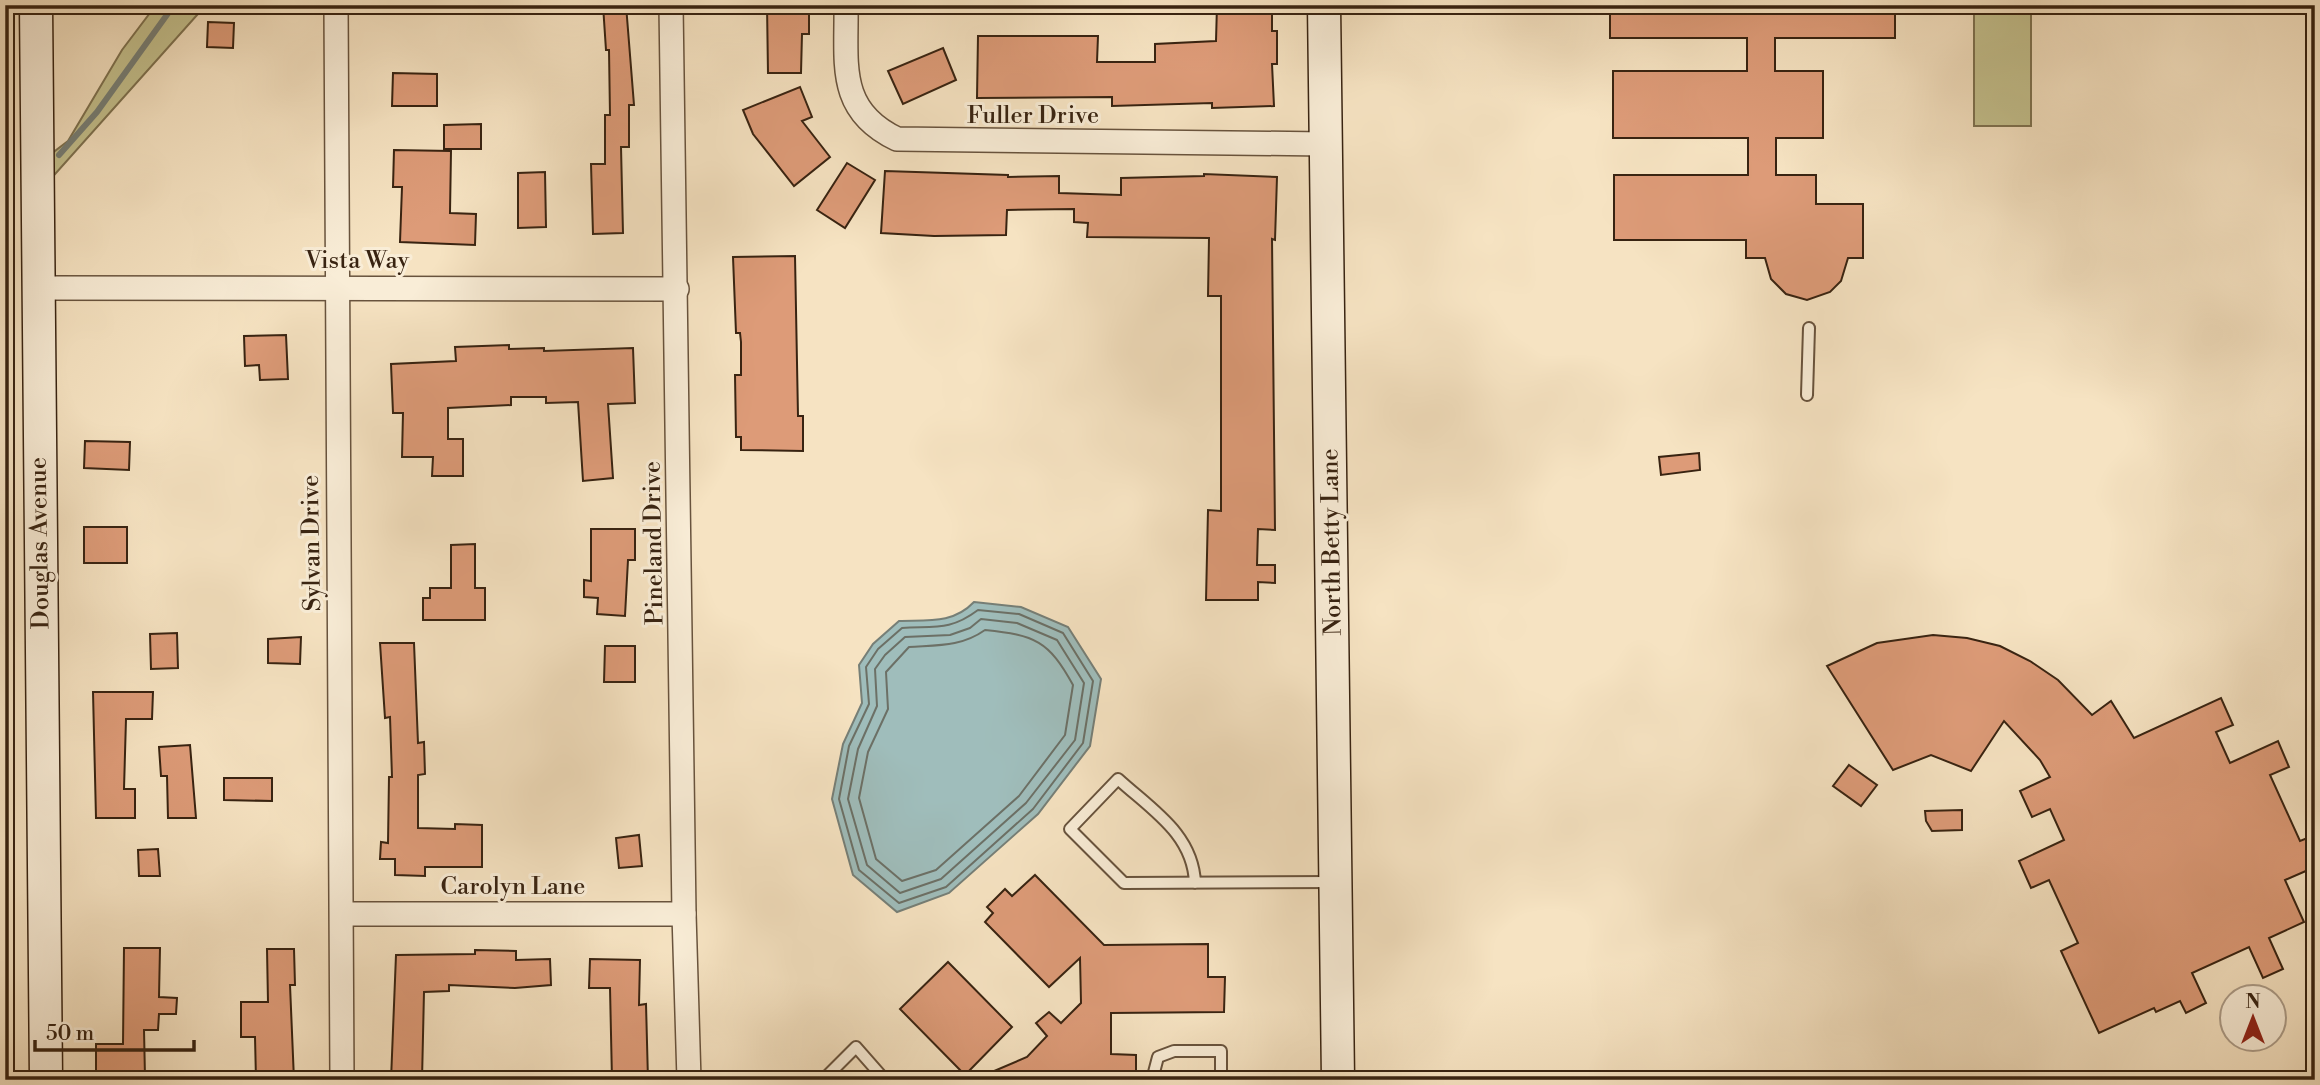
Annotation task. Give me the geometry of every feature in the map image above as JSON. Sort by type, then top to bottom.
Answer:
[{"type":"street","name":"Douglas Avenue","points":[[36,5],[46,1080]]},
{"type":"street","name":"Sylvan Drive","points":[[336,5],[342,1080]]},
{"type":"street","name":"Pineland Drive","points":[[671,5],[684,914],[689,1080]]},
{"type":"street","name":"Fuller Drive","points":[[846,5],[847,80],[853,101],[862,116],[879,131],[897,139],[1325,144]]},
{"type":"street","name":"North Betty Lane","points":[[1324,5],[1338,1080]]},
{"type":"street","name":"Vista Way","points":[[37,288],[677,289]]},
{"type":"street","name":"Carolyn Lane","points":[[342,914],[684,914]]},
{"type":"lane","points":[[1807,395],[1809,328]]},
{"type":"lane","points":[[1195,883],[1194,865],[1184,840],[1118,779],[1070,829],[1124,883],[1195,883],[1337,881]]},
{"type":"lane","points":[[823,1080],[856,1047],[885,1080]]},
{"type":"lane","points":[[1152,1080],[1158,1057],[1174,1051],[1221,1051],[1221,1080]]},
{"type":"shaded area","points":[[156,5],[206,5],[48,182],[47,157],[68,141],[122,50]]},
{"type":"shaded area","points":[[1974,12],[2031,12],[2031,126],[1974,126]]},
{"type":"water","points":[[974,602],[1021,607],[1068,627],[1101,679],[1090,746],[1038,814],[949,893],[897,912],[853,875],[832,799],[843,744],[862,703],[859,665],[873,644],[899,621],[949,617]]},
{"type":"building","points":[[603,5],[626,5],[634,105],[629,105],[629,147],[621,147],[623,233],[593,234],[591,164],[605,164],[605,115],[610,115],[609,50],[606,50]]},
{"type":"building","points":[[767,5],[809,5],[809,34],[802,34],[801,73],[768,73]]},
{"type":"building","points":[[1217,5],[1272,5],[1272,31],[1277,31],[1277,64],[1272,64],[1274,106],[1212,108],[1212,103],[1112,106],[1112,97],[977,98],[978,36],[1098,36],[1097,62],[1155,62],[1155,44],[1216,41]]},
{"type":"building","points":[[1610,5],[1895,5],[1895,38],[1775,38],[1775,71],[1823,71],[1823,138],[1776,138],[1776,175],[1816,175],[1816,204],[1863,204],[1863,258],[1848,258],[1841,281],[1830,292],[1807,300],[1786,294],[1771,279],[1765,258],[1746,258],[1746,240],[1614,240],[1614,175],[1748,175],[1748,138],[1613,138],[1613,71],[1747,71],[1747,38],[1610,38]]},
{"type":"building","points":[[208,22],[234,23],[233,48],[207,47]]},
{"type":"building","points":[[943,48],[956,80],[903,104],[888,71]]},
{"type":"building","points":[[393,73],[437,74],[437,106],[392,106]]},
{"type":"building","points":[[800,87],[812,117],[802,121],[830,157],[794,186],[753,134],[743,110]]},
{"type":"building","points":[[481,124],[481,149],[444,149],[444,125]]},
{"type":"building","points":[[394,150],[451,151],[450,213],[476,214],[475,245],[400,242],[402,187],[393,187]]},
{"type":"building","points":[[847,163],[875,180],[845,228],[817,210]]},
{"type":"building","points":[[885,171],[1008,177],[1059,176],[1059,193],[1121,195],[1121,178],[1204,174],[1277,177],[1275,240],[1272,239],[1275,530],[1258,529],[1257,565],[1275,565],[1275,583],[1258,582],[1258,600],[1206,600],[1208,510],[1221,511],[1221,296],[1208,296],[1209,238],[1087,237],[1088,223],[1074,222],[1074,209],[1007,210],[1006,235],[934,236],[881,233]]},
{"type":"building","points":[[545,172],[546,227],[518,228],[518,173]]},
{"type":"building","points":[[795,256],[798,416],[803,416],[803,451],[741,450],[741,437],[736,437],[735,375],[741,375],[741,342],[740,333],[736,333],[733,257]]},
{"type":"building","points":[[286,335],[288,379],[260,380],[259,365],[245,366],[244,336]]},
{"type":"building","points":[[509,345],[509,349],[544,348],[544,351],[633,348],[635,403],[608,404],[613,478],[583,481],[578,402],[546,403],[546,397],[511,397],[511,405],[448,408],[448,439],[463,439],[463,476],[432,476],[433,457],[402,457],[403,413],[393,413],[391,364],[456,361],[455,347]]},
{"type":"building","points":[[85,441],[130,442],[129,470],[84,468]]},
{"type":"building","points":[[1699,453],[1700,470],[1661,475],[1659,457]]},
{"type":"building","points":[[84,527],[127,527],[127,563],[84,563]]},
{"type":"building","points":[[591,529],[635,529],[635,560],[628,560],[625,616],[597,614],[598,598],[584,597],[584,580],[591,581]]},
{"type":"building","points":[[475,544],[475,588],[485,588],[485,620],[423,620],[423,598],[430,598],[430,588],[451,588],[451,545]]},
{"type":"building","points":[[177,633],[178,668],[151,669],[150,634]]},
{"type":"building","points":[[1933,635],[1967,638],[2000,646],[2030,661],[2058,680],[2092,715],[2111,701],[2134,738],[2221,698],[2233,725],[2216,732],[2230,763],[2278,741],[2289,767],[2270,775],[2300,841],[2315,835],[2315,867],[2285,880],[2304,922],[2269,938],[2283,969],[2263,978],[2249,947],[2192,973],[2206,1003],[2186,1013],[2180,1001],[2156,1012],[2154,1008],[2099,1033],[2061,951],[2078,943],[2049,880],[2031,888],[2019,861],[2064,840],[2050,809],[2032,817],[2020,791],[2050,777],[2040,760],[2004,721],[1971,771],[1931,755],[1893,770],[1827,666],[1877,643]]},
{"type":"building","points":[[301,637],[300,664],[268,663],[268,639]]},
{"type":"building","points":[[380,643],[414,643],[418,743],[424,742],[425,774],[418,775],[418,828],[455,829],[455,824],[482,825],[482,867],[425,867],[425,876],[395,875],[395,859],[380,859],[381,842],[388,843],[389,777],[392,777],[390,717],[385,718]]},
{"type":"building","points":[[605,646],[635,646],[635,682],[604,682]]},
{"type":"building","points":[[93,692],[153,692],[152,719],[126,719],[124,789],[135,789],[135,818],[96,818]]},
{"type":"building","points":[[190,745],[196,818],[168,818],[167,776],[161,776],[159,747]]},
{"type":"building","points":[[1849,765],[1877,785],[1861,806],[1833,786]]},
{"type":"building","points":[[224,778],[272,778],[272,801],[224,800]]},
{"type":"building","points":[[1962,810],[1962,830],[1932,831],[1926,821],[1925,811]]},
{"type":"building","points":[[639,835],[642,866],[619,868],[616,838]]},
{"type":"building","points":[[158,849],[160,876],[139,876],[138,850]]},
{"type":"building","points":[[1035,875],[1104,945],[1208,944],[1208,977],[1225,977],[1224,1012],[1111,1013],[1111,1054],[1136,1055],[1136,1080],[973,1080],[1027,1057],[1047,1036],[1036,1023],[1049,1012],[1061,1023],[1081,1003],[1080,958],[1049,987],[985,922],[993,913],[987,907],[1005,889],[1012,896]]},
{"type":"building","points":[[124,948],[160,948],[159,997],[177,998],[176,1014],[159,1014],[158,1030],[144,1030],[145,1077],[96,1078],[96,1044],[123,1044]]},
{"type":"building","points":[[267,949],[294,949],[295,985],[290,985],[294,1080],[256,1080],[255,1037],[241,1037],[241,1002],[268,1002]]},
{"type":"building","points":[[475,950],[516,951],[516,960],[550,959],[551,985],[515,988],[449,985],[449,991],[424,992],[422,1080],[391,1080],[396,955],[475,954]]},
{"type":"building","points":[[590,959],[640,960],[639,1005],[646,1004],[648,1080],[612,1080],[610,988],[589,988]]},
{"type":"building","points":[[948,962],[1012,1027],[965,1075],[900,1009]]},
{"type":"waterway","points":[[59,155],[97,112],[174,5]]},
{"type":"waterway","points":[[5,202],[9,200]]}]
